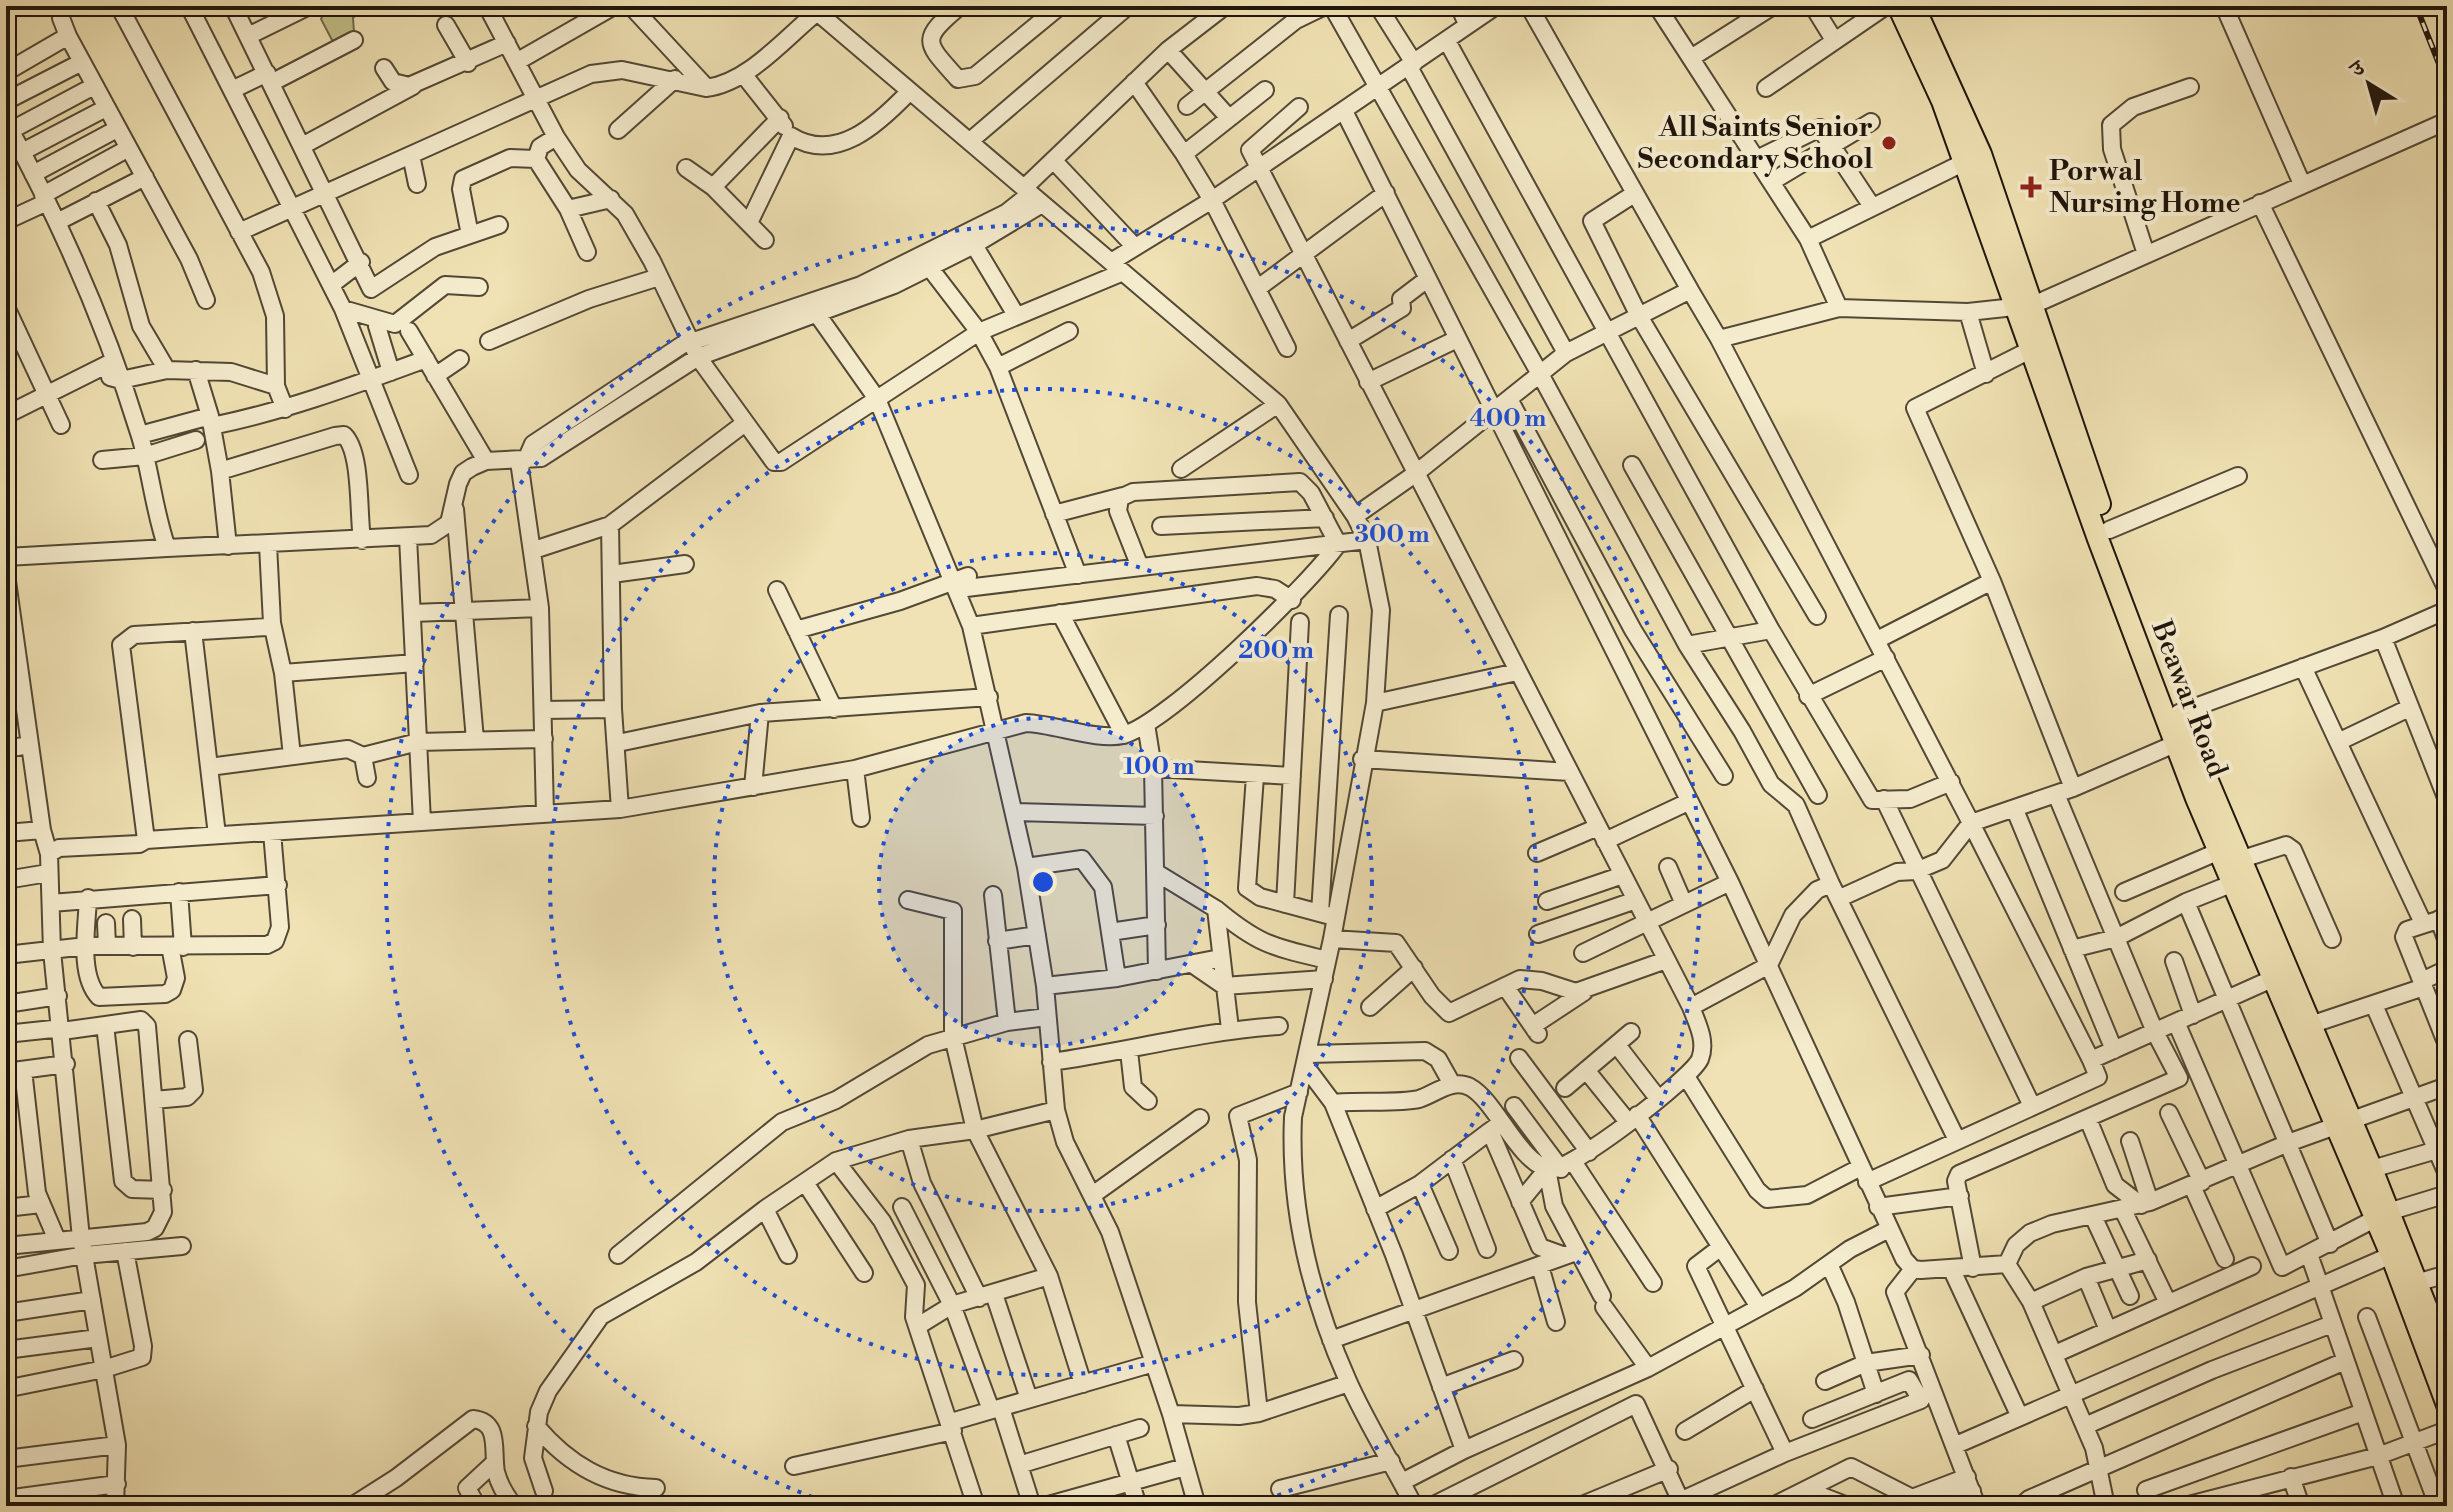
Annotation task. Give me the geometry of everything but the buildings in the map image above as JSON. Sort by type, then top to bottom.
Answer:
[{"type":"main road","name":"Beawar Road","points":[[1898,6],[1926,48],[1950,98],[2024,306],[2179,713],[2183,740]]},
{"type":"main road","name":"Beawar Road","points":[[1914,6],[1926,48]]},
{"type":"main road","name":"Beawar Road","points":[[2024,306],[2030,350],[2098,539],[2398,1253],[2447,1405]]},
{"type":"main road","name":"Beawar Road","points":[[2280,975],[2310,1025],[2343,1123],[2372,1169],[2382,1216]]},
{"type":"main road","name":"Beawar Road","points":[[2398,1253],[2416,1283],[2447,1359]]},
{"type":"street","points":[[62,6],[61,18],[68,36],[189,259],[206,300]]},
{"type":"street","points":[[119,6],[180,114],[261,272],[275,316],[276,386],[285,409]]},
{"type":"street","points":[[189,6],[343,309],[409,475]]},
{"type":"street","points":[[233,6],[361,262],[371,289],[435,247],[499,225]]},
{"type":"street","points":[[487,6],[556,137],[578,170],[625,214],[649,256],[693,350],[769,458],[781,462],[979,332],[1117,267],[1135,247],[1260,168],[1496,6]]},
{"type":"street","points":[[518,61],[614,6]]},
{"type":"street","points":[[631,6],[706,88]]},
{"type":"street","points":[[960,6],[932,29],[929,38],[930,48],[958,79],[966,80],[975,76],[1060,6]]},
{"type":"street","points":[[970,141],[1128,6]]},
{"type":"street","points":[[545,814],[540,608],[522,461],[533,444],[628,381],[693,350],[974,245],[1053,160],[1134,82],[1168,50],[1225,6]]},
{"type":"street","points":[[1187,106],[1206,93],[1292,13],[1325,6]]},
{"type":"street","points":[[1332,6],[1540,374],[1687,645],[1742,731],[1771,784],[1796,805],[1957,1140]]},
{"type":"street","points":[[1378,6],[1566,353]]},
{"type":"street","points":[[1459,6],[1467,24]]},
{"type":"street","points":[[1529,6],[1719,339],[1951,782],[2098,1077],[1957,1140],[1863,1175],[1807,1195],[1767,1199],[1757,1190],[1687,1078]]},
{"type":"street","points":[[1657,6],[1808,239],[1839,308]]},
{"type":"street","points":[[1691,58],[1773,6]]},
{"type":"street","points":[[1813,6],[1834,40]]},
{"type":"street","points":[[1766,88],[1886,6]]},
{"type":"street","points":[[2224,6],[2302,184]]},
{"type":"street","points":[[248,36],[305,8]]},
{"type":"street","points":[[239,232],[536,97],[605,71],[645,72],[706,88],[743,74],[813,9],[908,93],[970,141],[1278,404],[1355,516],[1367,540],[1381,610],[1375,703],[1292,1139],[1299,1214],[1313,1292],[1331,1340],[1349,1383],[1414,1506]]},
{"type":"street","points":[[446,25],[468,63]]},
{"type":"street","points":[[6,72],[68,36]]},
{"type":"street","points":[[232,90],[269,78],[354,40]]},
{"type":"street","points":[[1447,41],[1771,630],[1872,800],[1910,799],[1951,782]]},
{"type":"street","points":[[302,146],[419,82],[468,63],[507,43]]},
{"type":"street","points":[[1168,50],[1229,118]]},
{"type":"street","points":[[6,101],[82,62]]},
{"type":"street","points":[[384,68],[393,82],[400,86],[419,82]]},
{"type":"street","points":[[743,74],[791,136],[804,144],[844,143],[882,120],[908,93]]},
{"type":"street","points":[[618,130],[675,79]]},
{"type":"street","points":[[1134,82],[1212,200],[1287,348]]},
{"type":"street","points":[[94,86],[8,128],[57,222],[114,361],[140,435],[154,512],[167,548]]},
{"type":"street","points":[[2146,254],[2112,149],[2111,125],[2133,107],[2190,87]]},
{"type":"street","points":[[1184,154],[1265,90]]},
{"type":"street","points":[[1299,107],[1250,150],[1691,1007],[1704,1046],[1687,1078],[1657,1097],[1589,1152],[1560,1167],[1520,1202]]},
{"type":"street","points":[[22,152],[106,108]]},
{"type":"street","points":[[1344,111],[1730,882],[1904,1259],[1913,1269],[2007,1264]]},
{"type":"street","points":[[713,187],[780,118]]},
{"type":"street","points":[[1719,339],[1839,308],[1968,312],[2024,306],[2447,121]]},
{"type":"street","points":[[1771,182],[1871,122]]},
{"type":"street","points":[[1757,159],[1820,128],[1834,144],[1871,205]]},
{"type":"street","points":[[33,174],[117,129]]},
{"type":"street","points":[[749,223],[791,136]]},
{"type":"street","points":[[536,159],[540,147],[556,137]]},
{"type":"street","points":[[6,221],[127,149]]},
{"type":"street","points":[[411,155],[417,184]]},
{"type":"street","points":[[470,235],[461,189],[463,179],[510,158],[536,159]]},
{"type":"street","points":[[1808,239],[1871,205],[1973,158]]},
{"type":"street","points":[[536,159],[568,209],[587,252]]},
{"type":"street","points":[[1053,160],[1135,247]]},
{"type":"street","points":[[686,168],[713,187],[765,240]]},
{"type":"street","points":[[57,222],[145,177]]},
{"type":"street","points":[[6,557],[431,535],[449,523],[463,473],[486,461],[541,458],[638,396],[693,350],[863,298],[1006,213],[1025,189]]},
{"type":"street","points":[[1258,288],[1386,193]]},
{"type":"street","points":[[1634,194],[1592,221],[1639,316],[1817,616]]},
{"type":"street","points":[[568,209],[611,199]]},
{"type":"street","points":[[96,201],[118,245],[141,326],[167,370]]},
{"type":"street","points":[[2260,203],[2447,590]]},
{"type":"street","points":[[974,245],[1016,315]]},
{"type":"street","points":[[331,285],[361,262]]},
{"type":"street","points":[[925,262],[979,332],[998,367],[1078,575]]},
{"type":"street","points":[[489,341],[578,304],[659,277]]},
{"type":"street","points":[[1348,341],[1402,308],[1401,299],[1426,280]]},
{"type":"street","points":[[343,309],[395,324],[445,285],[479,287]]},
{"type":"street","points":[[1355,516],[1415,474],[1566,353],[1690,290]]},
{"type":"street","points":[[6,307],[61,425]]},
{"type":"street","points":[[1968,312],[1986,374]]},
{"type":"street","points":[[817,314],[877,399],[960,582],[997,731],[1026,867],[1045,986],[1056,1110],[1065,1142],[1094,1194],[1171,1414],[1197,1506]]},
{"type":"street","points":[[377,326],[391,372]]},
{"type":"street","points":[[409,331],[486,461]]},
{"type":"street","points":[[998,367],[1069,331]]},
{"type":"street","points":[[1368,382],[1457,339]]},
{"type":"street","points":[[2030,350],[1915,408],[1992,581],[2073,788]]},
{"type":"street","points":[[140,435],[285,409],[372,381],[426,359]]},
{"type":"street","points":[[435,376],[460,359]]},
{"type":"street","points":[[6,415],[114,361]]},
{"type":"street","points":[[93,372],[121,380],[167,370],[231,372],[276,386]]},
{"type":"street","points":[[196,370],[211,421],[228,546]]},
{"type":"street","points":[[628,381],[638,396]]},
{"type":"street","points":[[1509,399],[1633,630],[1724,776]]},
{"type":"street","points":[[1181,469],[1278,404]]},
{"type":"street","points":[[534,550],[610,525],[745,423]]},
{"type":"street","points":[[220,471],[344,435],[348,439],[359,486],[357,502],[362,540]]},
{"type":"street","points":[[102,460],[145,456],[196,440]]},
{"type":"street","points":[[1632,465],[1818,795]]},
{"type":"street","points":[[2109,530],[2238,476]]},
{"type":"street","points":[[1054,514],[1123,496],[1197,486],[1300,482],[1311,493],[1338,544]]},
{"type":"street","points":[[1123,496],[1118,511],[1140,567]]},
{"type":"street","points":[[455,507],[475,740]]},
{"type":"street","points":[[1161,526],[1325,518]]},
{"type":"street","points":[[610,525],[613,709],[618,743],[620,809]]},
{"type":"street","points":[[408,537],[422,822]]},
{"type":"street","points":[[796,630],[960,582],[1078,575],[1367,540]]},
{"type":"street","points":[[49,854],[59,848],[139,844],[146,840],[620,809],[855,769],[1026,723],[1124,735],[1146,724],[1292,600],[1338,544]]},
{"type":"street","points":[[268,545],[272,623],[283,673],[292,756]]},
{"type":"street","points":[[612,574],[685,564]]},
{"type":"street","points":[[1877,640],[1992,581]]},
{"type":"street","points":[[7,584],[14,688],[25,712],[42,830],[49,854],[52,951],[66,1064],[81,1238],[117,1445],[115,1506]]},
{"type":"street","points":[[971,626],[1257,586],[1275,589],[1292,600]]},
{"type":"street","points":[[777,590],[834,709]]},
{"type":"street","points":[[413,613],[540,608]]},
{"type":"street","points":[[2179,713],[2383,638],[2447,610]]},
{"type":"street","points":[[1060,613],[1124,735]]},
{"type":"street","points":[[1331,925],[1339,615]]},
{"type":"street","points":[[1285,904],[1300,622]]},
{"type":"street","points":[[146,840],[121,645],[134,635],[267,627],[272,623]]},
{"type":"street","points":[[1687,645],[1771,630]]},
{"type":"street","points":[[193,631],[217,835]]},
{"type":"street","points":[[2383,638],[2447,800]]},
{"type":"street","points":[[1808,696],[1886,658]]},
{"type":"street","points":[[283,673],[415,663]]},
{"type":"street","points":[[2303,667],[2338,742],[2447,942]]},
{"type":"street","points":[[1375,703],[1517,672]]},
{"type":"street","points":[[618,743],[760,713],[989,697]]},
{"type":"street","points":[[2338,742],[2409,708]]},
{"type":"street","points":[[543,710],[613,709]]},
{"type":"street","points":[[6,714],[25,712]]},
{"type":"street","points":[[753,787],[760,713]]},
{"type":"street","points":[[1146,724],[1153,768],[1157,971]]},
{"type":"street","points":[[209,767],[348,749],[363,756],[418,742],[544,739]]},
{"type":"street","points":[[1691,1007],[1769,965],[1793,915],[1817,890],[1835,891],[1897,872],[1916,871],[1942,860],[1971,823],[2073,788],[2183,740]]},
{"type":"street","points":[[6,749],[29,745]]},
{"type":"street","points":[[363,756],[367,778]]},
{"type":"street","points":[[1362,759],[1570,772]]},
{"type":"street","points":[[1153,768],[1292,776]]},
{"type":"street","points":[[855,769],[861,818]]},
{"type":"street","points":[[1255,776],[1247,888],[1260,897],[1285,904],[1331,925],[1396,943],[1432,996],[1449,1013],[1505,986],[1531,979],[1576,992],[1666,960]]},
{"type":"street","points":[[1973,1268],[1958,1190],[1959,1174],[2179,1078],[2155,1032],[2056,794]]},
{"type":"street","points":[[1884,799],[1916,871],[2032,1106]]},
{"type":"street","points":[[1537,853],[1602,834],[1688,802]]},
{"type":"street","points":[[2015,810],[2114,1050]]},
{"type":"street","points":[[1014,812],[1155,816]]},
{"type":"street","points":[[6,833],[42,830]]},
{"type":"street","points":[[6,955],[86,946],[267,945],[275,941],[280,927],[272,832]]},
{"type":"street","points":[[2124,892],[2234,863],[2286,845],[2293,850],[2332,939]]},
{"type":"street","points":[[1026,867],[1082,859],[1103,887],[1117,978]]},
{"type":"street","points":[[2072,949],[2116,938],[2186,902],[2234,863]]},
{"type":"street","points":[[1668,867],[1684,904]]},
{"type":"street","points":[[6,880],[48,873]]},
{"type":"street","points":[[1157,873],[1216,909],[1246,935],[1265,945],[1327,960]]},
{"type":"street","points":[[1547,901],[1623,875]]},
{"type":"street","points":[[1583,953],[1730,882]]},
{"type":"street","points":[[51,903],[278,885]]},
{"type":"street","points":[[88,898],[86,946],[90,983],[103,998],[165,994],[172,990],[176,978],[179,892]]},
{"type":"street","points":[[993,895],[1007,1022]]},
{"type":"street","points":[[908,900],[953,911],[953,1037],[975,1130],[1049,1276],[1083,1384]]},
{"type":"street","points":[[1538,934],[1636,900]]},
{"type":"street","points":[[2186,902],[2330,1244]]},
{"type":"street","points":[[1216,909],[1230,1029]]},
{"type":"street","points":[[132,919],[133,947]]},
{"type":"street","points":[[2436,920],[2407,930],[2404,937],[2423,984],[2440,1010],[2447,1045]]},
{"type":"street","points":[[106,923],[107,946]]},
{"type":"street","points":[[1110,932],[1157,925]]},
{"type":"street","points":[[997,941],[1037,935]]},
{"type":"street","points":[[1045,986],[1117,978],[1220,958]]},
{"type":"street","points":[[2174,961],[2193,1015]]},
{"type":"street","points":[[1192,964],[1224,986],[1324,979]]},
{"type":"street","points":[[1370,1007],[1414,968]]},
{"type":"street","points":[[2310,1025],[2374,1005],[2423,984],[2447,969]]},
{"type":"street","points":[[2091,1060],[2280,975]]},
{"type":"street","points":[[1505,986],[1537,1033],[1537,1023],[1595,986]]},
{"type":"street","points":[[6,1004],[105,1025],[145,1021],[163,1190],[163,1212],[155,1228],[6,1246]]},
{"type":"street","points":[[2374,1005],[2442,1149],[2447,1174]]},
{"type":"street","points":[[6,1034],[61,1017]]},
{"type":"street","points":[[618,1255],[715,1179],[767,1132],[836,1100],[914,1051],[1007,1022],[1047,1017]]},
{"type":"street","points":[[2176,1022],[2282,1267],[2382,1216],[2447,1194]]},
{"type":"street","points":[[105,1025],[123,1181],[132,1189],[163,1190]]},
{"type":"street","points":[[1051,1062],[1129,1051],[1230,1029],[1279,1026]]},
{"type":"street","points":[[1565,1088],[1631,1032]]},
{"type":"street","points":[[154,1100],[187,1097],[194,1090],[188,1040]]},
{"type":"street","points":[[1617,1045],[1657,1097]]},
{"type":"street","points":[[1129,1051],[1133,1087],[1148,1101]]},
{"type":"street","points":[[1307,1060],[1425,1051],[1438,1059],[1452,1084]]},
{"type":"street","points":[[1519,1058],[1589,1152]]},
{"type":"street","points":[[1307,1060],[1333,1103],[1464,1450]]},
{"type":"street","points":[[57,1240],[41,1204],[15,1071],[66,1064]]},
{"type":"street","points":[[1586,1070],[1633,1118],[1759,1307]]},
{"type":"street","points":[[1333,1103],[1367,1099],[1415,1100],[1452,1084],[1469,1087],[1495,1127],[1520,1202],[1540,1247],[1571,1254]]},
{"type":"street","points":[[2007,1264],[2016,1245],[2030,1233],[2052,1224],[2135,1206],[2197,1184],[2288,1143],[2447,1086]]},
{"type":"street","points":[[1259,1413],[1247,1302],[1248,1160],[1238,1116],[1299,1092]]},
{"type":"street","points":[[1514,1106],[1653,1283]]},
{"type":"street","points":[[544,1491],[533,1458],[536,1426],[548,1391],[601,1316],[696,1262],[765,1209],[836,1161],[909,1139],[975,1130],[1056,1110]]},
{"type":"street","points":[[2169,1113],[2225,1259]]},
{"type":"street","points":[[1094,1194],[1200,1118]]},
{"type":"street","points":[[2088,1119],[2115,1185],[2135,1206]]},
{"type":"street","points":[[1495,1127],[1560,1167]]},
{"type":"street","points":[[1375,1209],[1420,1184],[1495,1127]]},
{"type":"street","points":[[909,1139],[922,1183],[987,1296],[1029,1399]]},
{"type":"street","points":[[2130,1141],[2135,1206],[2148,1260],[2168,1303]]},
{"type":"street","points":[[2372,1169],[2442,1149]]},
{"type":"street","points":[[1452,1159],[1487,1249]]},
{"type":"street","points":[[836,1161],[882,1221],[916,1285],[914,1317],[976,1506]]},
{"type":"street","points":[[1560,1167],[1549,1193],[1571,1254],[1648,1368]]},
{"type":"street","points":[[806,1184],[864,1273]]},
{"type":"street","points":[[1420,1184],[1449,1251]]},
{"type":"street","points":[[1878,1207],[1958,1190]]},
{"type":"street","points":[[6,1208],[41,1204]]},
{"type":"street","points":[[902,1207],[952,1305],[1019,1465],[1032,1506]]},
{"type":"street","points":[[765,1209],[788,1255]]},
{"type":"street","points":[[2093,1216],[2130,1296]]},
{"type":"street","points":[[1402,1482],[1464,1450],[1648,1368],[1759,1307],[1889,1229]]},
{"type":"street","points":[[6,1269],[84,1255],[182,1246]]},
{"type":"street","points":[[1721,1247],[1696,1266],[1785,1453]]},
{"type":"street","points":[[10,1388],[138,1361],[143,1353],[125,1251]]},
{"type":"street","points":[[1956,1445],[2398,1253]]},
{"type":"street","points":[[1331,1340],[1571,1254]]},
{"type":"street","points":[[2309,1254],[2396,1506]]},
{"type":"street","points":[[2031,1302],[2116,1266],[2148,1260]]},
{"type":"street","points":[[1829,1264],[1846,1302],[1876,1394]]},
{"type":"street","points":[[2007,1264],[2031,1302],[2085,1426],[2101,1467],[2106,1506]]},
{"type":"street","points":[[1540,1266],[1556,1322]]},
{"type":"street","points":[[2055,1354],[2252,1266]]},
{"type":"street","points":[[1951,1268],[2020,1417]]},
{"type":"street","points":[[1913,1269],[1895,1292],[1972,1491]]},
{"type":"street","points":[[2416,1283],[2447,1274]]},
{"type":"street","points":[[918,1326],[952,1305],[1049,1276]]},
{"type":"street","points":[[2086,1277],[2108,1330]]},
{"type":"street","points":[[6,1313],[92,1300]]},
{"type":"street","points":[[2367,1317],[2438,1506]]},
{"type":"street","points":[[2085,1426],[2212,1370],[2332,1324]]},
{"type":"street","points":[[6,1350],[98,1338]]},
{"type":"street","points":[[1825,1381],[1866,1363],[1921,1355]]},
{"type":"street","points":[[1441,1387],[1514,1360]]},
{"type":"street","points":[[2021,1506],[2029,1499],[2345,1361]]},
{"type":"street","points":[[794,1466],[952,1426],[996,1409],[1154,1363]]},
{"type":"street","points":[[1432,1506],[1636,1404],[1669,1469],[1678,1504],[1785,1453],[1921,1400],[1909,1380],[1812,1419]]},
{"type":"street","points":[[1171,1414],[1239,1416],[1259,1413],[1349,1383]]},
{"type":"street","points":[[1685,1431],[1755,1389]]},
{"type":"street","points":[[2146,1490],[2363,1412]]},
{"type":"street","points":[[352,1506],[396,1478],[473,1419],[484,1420],[490,1426],[500,1485],[514,1506]]},
{"type":"street","points":[[536,1426],[555,1448],[602,1479],[628,1488],[656,1488]]},
{"type":"street","points":[[1019,1465],[1140,1428]]},
{"type":"street","points":[[2185,1506],[2212,1502],[2291,1477],[2378,1456],[2447,1430]]},
{"type":"street","points":[[1116,1435],[1138,1506]]},
{"type":"street","points":[[6,1459],[117,1445]]},
{"type":"street","points":[[1280,1489],[1391,1461]]},
{"type":"street","points":[[477,1506],[467,1488],[495,1462]]},
{"type":"street","points":[[1045,1506],[1185,1467]]},
{"type":"street","points":[[1773,1506],[1851,1467],[1912,1498],[1972,1491]]},
{"type":"street","points":[[1580,1506],[1669,1469]]},
{"type":"street","points":[[2291,1477],[2301,1506]]},
{"type":"street","points":[[15,1501],[68,1498],[117,1484]]},
{"type":"street","points":[[1806,1490],[1848,1506]]},
{"type":"street","points":[[1935,1506],[1972,1491]]},
{"type":"shaded area","points":[[327,6],[365,6],[353,18],[354,32],[333,42],[321,19]]},
{"type":"railway","points":[[2416,6],[2447,84]]},
{"type":"place","name":"All Saints Senior Secondary School","points":[[1889,143]]},
{"type":"place","name":"Porwal Nursing Home","points":[[2031,187]]}]
